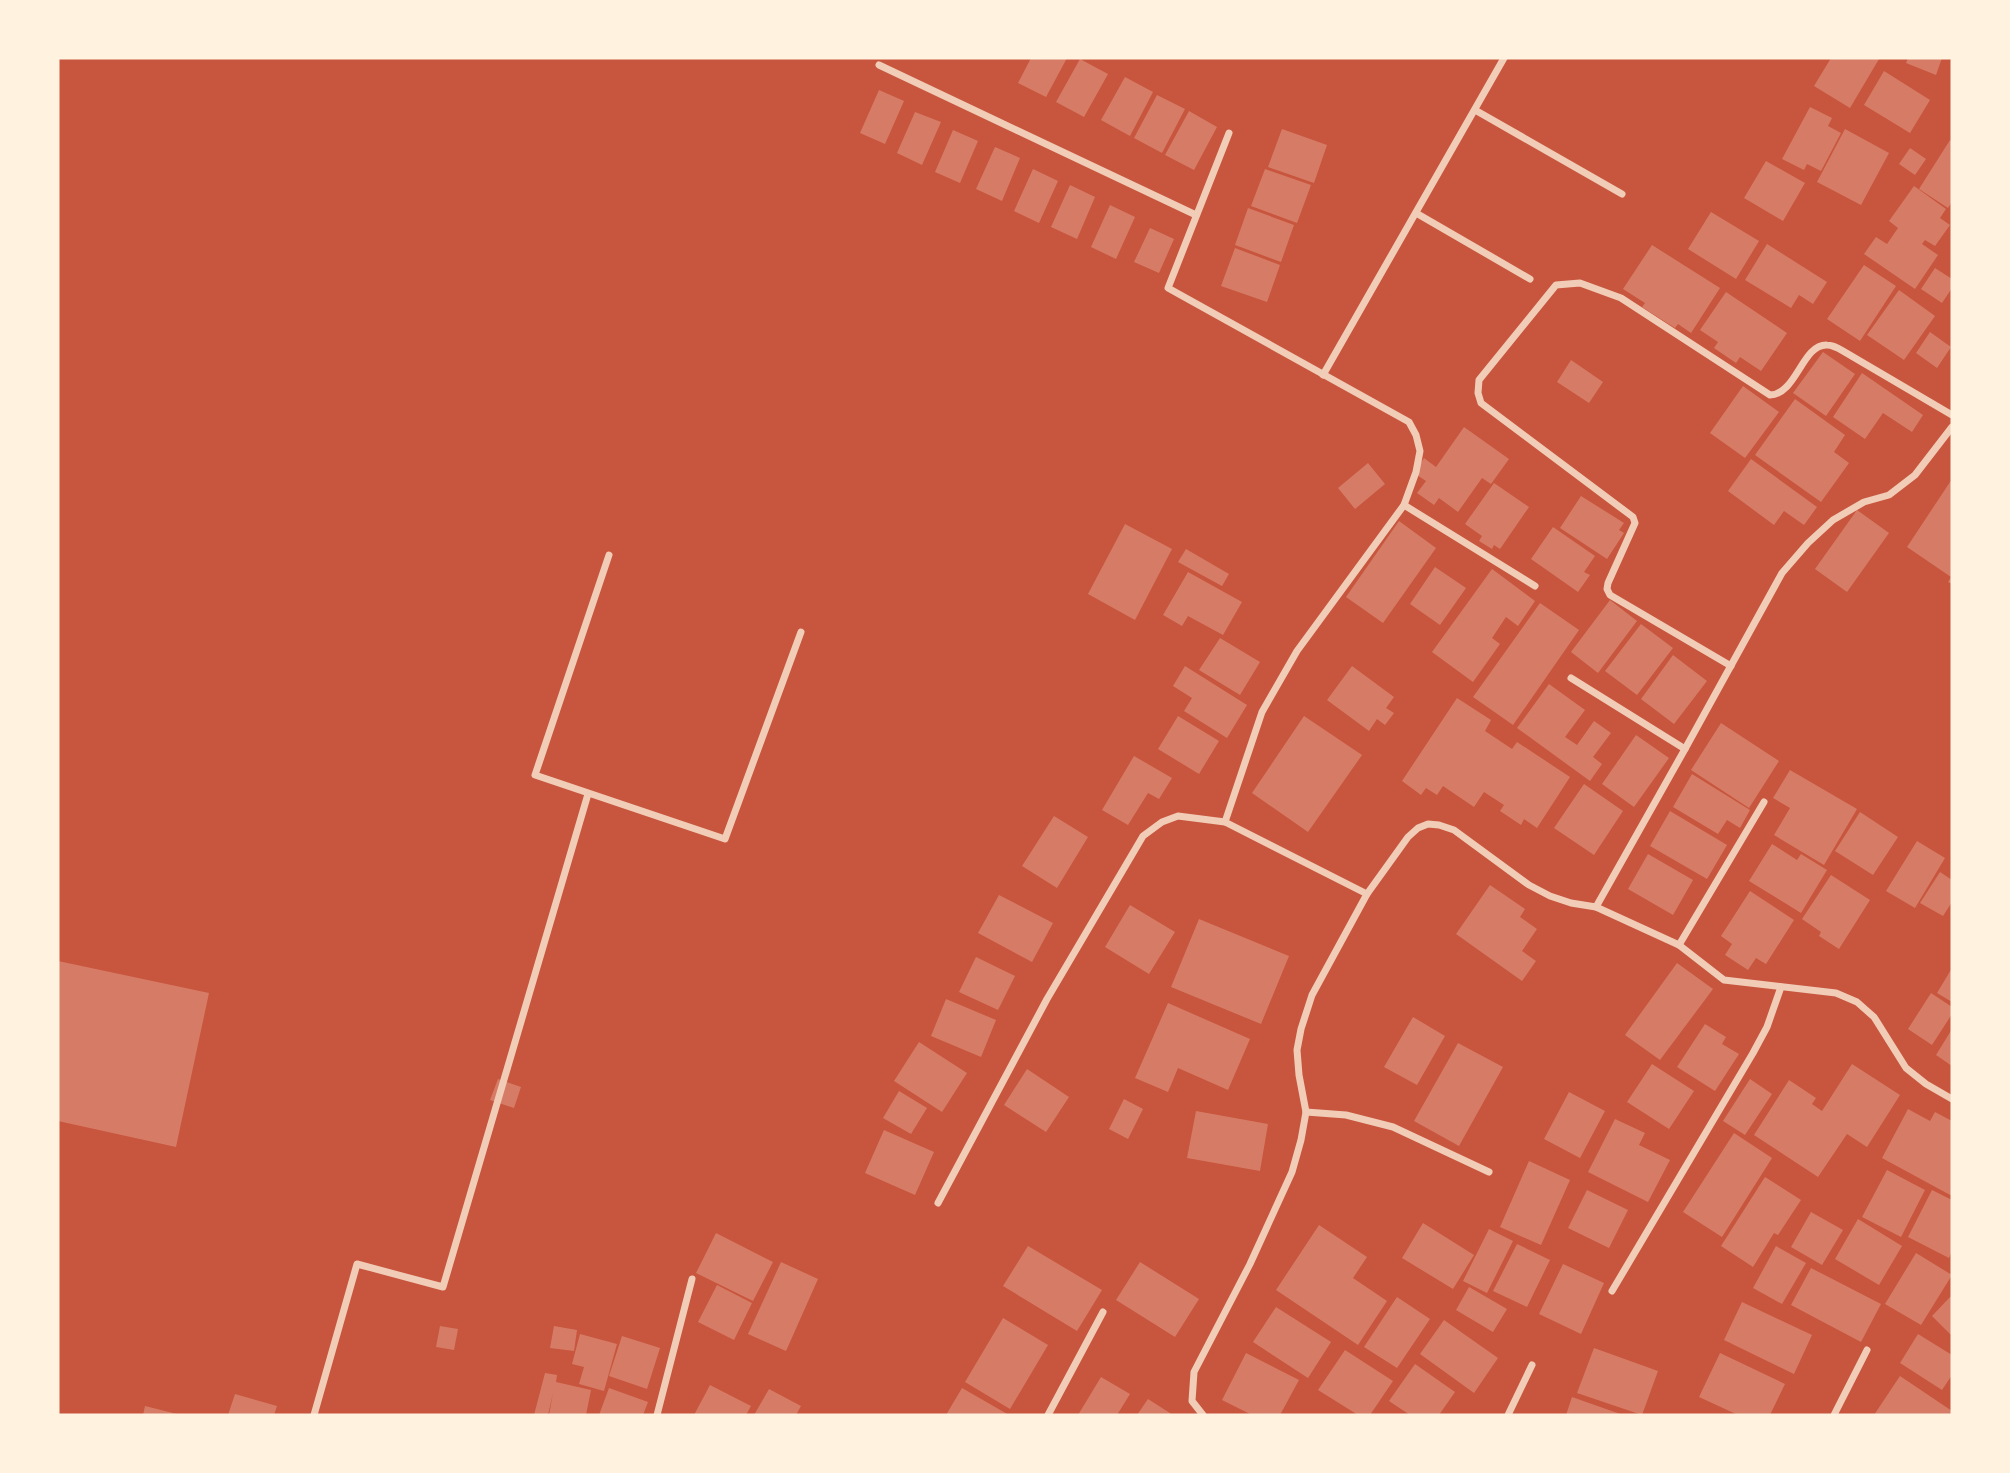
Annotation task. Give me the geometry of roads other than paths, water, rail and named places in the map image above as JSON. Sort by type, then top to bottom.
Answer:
[{"type":"street","points":[[1323,375],[1504,58]]},
{"type":"street","points":[[879,65],[1196,215]]},
{"type":"street","points":[[1475,110],[1622,194]]},
{"type":"street","points":[[1225,822],[1262,712],[1297,651],[1404,505],[1416,472],[1420,450],[1409,422],[1168,288],[1229,133]]},
{"type":"street","points":[[1416,213],[1531,279]]},
{"type":"street","points":[[1731,666],[1610,595],[1608,583],[1630,537],[1635,523],[1633,517],[1481,403],[1478,393],[1479,380],[1556,285],[1580,283],[1621,298],[1770,395],[1778,395],[1786,389],[1814,350],[1829,345],[1952,415]]},
{"type":"street","points":[[1596,907],[1782,573],[1833,520],[1864,502],[1889,495],[1915,475],[1952,427]]},
{"type":"street","points":[[1404,505],[1535,586]]},
{"type":"street","points":[[609,555],[535,775],[726,839],[801,632]]},
{"type":"street","points":[[1571,678],[1685,749]]},
{"type":"street","points":[[314,1415],[357,1264],[443,1287],[588,794]]},
{"type":"street","points":[[1679,945],[1764,802]]},
{"type":"street","points":[[938,1203],[1047,999],[1143,836],[1162,822],[1178,816],[1225,822],[1367,894]]},
{"type":"street","points":[[1203,1415],[1192,1401],[1194,1371],[1250,1264],[1292,1172],[1301,1140],[1306,1112],[1297,1050],[1312,995],[1367,894],[1408,837],[1427,824],[1454,830],[1529,885],[1550,896],[1596,907],[1679,945],[1724,980],[1836,993],[1857,1002],[1874,1017],[1906,1068],[1952,1100]]},
{"type":"street","points":[[1612,1291],[1753,1054],[1767,1027],[1781,987]]},
{"type":"street","points":[[1306,1112],[1346,1115],[1393,1127],[1489,1172]]},
{"type":"street","points":[[657,1415],[692,1279]]},
{"type":"street","points":[[1048,1415],[1104,1312]]},
{"type":"street","points":[[1835,1415],[1867,1350]]},
{"type":"street","points":[[1508,1415],[1532,1365]]}]
